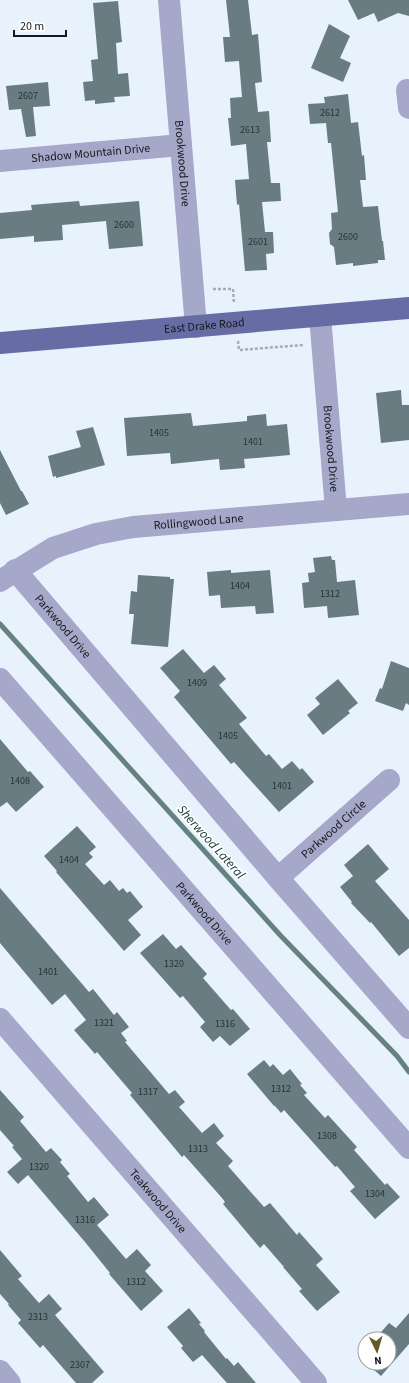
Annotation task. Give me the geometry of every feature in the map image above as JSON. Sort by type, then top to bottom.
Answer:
[{"type":"main road","name":"East Drake Road","points":[[0,344],[409,308]]},
{"type":"street","name":"Brookwood Drive","points":[[169,0],[196,327]]},
{"type":"street","name":"Shadow Mountain Drive","points":[[0,160],[181,145]]},
{"type":"street","name":"Brookwood Drive","points":[[320,316],[336,510]]},
{"type":"street","name":"Rollingwood Lane","points":[[8,576],[53,548],[96,534],[133,526],[409,504]]},
{"type":"street","name":"Parkwood Drive","points":[[8,576],[278,878],[409,1028]]},
{"type":"street","name":"Parkwood Drive","points":[[0,679],[409,1148]]},
{"type":"street","name":"Parkwood Circle","points":[[278,878],[389,780]]},
{"type":"street","name":"Teakwood Drive","points":[[0,1019],[316,1383]]},
{"type":"street","points":[[0,1371],[10,1383]]},
{"type":"path","points":[[210,289],[233,289],[233,293]]},
{"type":"path","points":[[239,350],[309,344]]},
{"type":"building","points":[[226,0],[248,0],[252,35],[258,34],[262,82],[255,83],[258,112],[269,111],[271,142],[267,142],[271,183],[280,183],[281,201],[262,202],[265,232],[273,232],[274,253],[266,254],[267,270],[245,271],[239,204],[237,205],[235,180],[249,179],[246,144],[231,146],[228,118],[231,118],[230,98],[242,97],[239,61],[225,62],[223,37],[230,37]]},
{"type":"building","points":[[348,0],[409,0],[409,16],[398,13],[378,22],[374,13],[358,20]]},
{"type":"building","points":[[118,1],[122,42],[116,43],[118,74],[128,73],[130,96],[114,97],[115,102],[95,104],[95,100],[85,101],[83,82],[93,81],[91,60],[98,59],[93,3]]},
{"type":"building","points":[[329,24],[350,36],[340,58],[351,63],[343,82],[311,68]]},
{"type":"building","points":[[48,82],[50,106],[33,107],[36,136],[26,137],[21,109],[9,110],[6,86]]},
{"type":"building","points":[[348,94],[351,123],[358,122],[362,156],[364,155],[366,180],[360,180],[363,207],[378,206],[385,260],[378,260],[378,263],[353,266],[353,263],[336,265],[334,247],[330,244],[329,233],[332,229],[331,213],[338,212],[331,143],[328,143],[326,123],[310,124],[308,104],[325,103],[324,97]]},
{"type":"building","points":[[79,201],[80,206],[139,201],[143,246],[109,249],[106,221],[62,225],[63,240],[34,242],[34,236],[0,239],[0,213],[32,210],[31,205]]},
{"type":"building","points":[[401,390],[402,405],[409,405],[409,440],[381,443],[376,393]]},
{"type":"building","points":[[191,413],[193,426],[247,421],[247,416],[266,414],[267,426],[287,424],[290,455],[244,459],[245,468],[220,470],[219,459],[171,464],[170,453],[127,456],[124,418]]},
{"type":"building","points":[[93,427],[105,465],[56,478],[56,476],[53,477],[48,456],[81,447],[76,431]]},
{"type":"building","points":[[0,450],[29,504],[6,515],[0,503]]},
{"type":"building","points":[[331,556],[332,560],[335,560],[337,582],[355,580],[359,615],[328,618],[327,606],[304,608],[302,583],[309,582],[308,573],[315,572],[313,558]]},
{"type":"building","points":[[231,570],[231,573],[270,570],[274,613],[256,614],[255,606],[221,608],[220,595],[209,596],[207,572]]},
{"type":"building","points":[[138,575],[170,577],[170,579],[174,579],[168,647],[131,644],[134,614],[129,614],[131,591],[137,592]]},
{"type":"building","points":[[183,649],[204,673],[214,665],[226,679],[219,685],[247,718],[239,724],[266,756],[269,754],[282,769],[292,761],[300,770],[302,768],[314,782],[279,812],[234,762],[231,764],[174,697],[180,691],[160,668]]},
{"type":"building","points":[[391,661],[409,668],[409,705],[406,703],[403,711],[375,701],[380,688],[382,689]]},
{"type":"building","points":[[338,679],[358,703],[348,711],[350,713],[323,735],[307,715],[320,704],[315,698]]},
{"type":"building","points":[[0,739],[28,772],[30,771],[44,787],[16,812],[7,802],[0,807]]},
{"type":"building","points":[[77,826],[96,847],[89,853],[93,857],[85,864],[104,885],[110,880],[119,891],[123,888],[127,893],[130,891],[143,907],[128,920],[141,935],[124,951],[44,856]]},
{"type":"building","points":[[368,844],[389,869],[375,881],[409,920],[409,948],[399,956],[371,922],[370,923],[351,903],[352,902],[340,887],[353,876],[344,865]]},
{"type":"building","points":[[0,888],[89,992],[93,989],[114,1015],[117,1012],[129,1027],[121,1033],[127,1041],[125,1042],[169,1094],[175,1090],[185,1102],[179,1107],[202,1133],[214,1123],[224,1136],[216,1143],[233,1161],[228,1166],[264,1207],[270,1203],[297,1235],[299,1232],[323,1259],[316,1265],[340,1292],[317,1311],[299,1291],[302,1289],[284,1267],[264,1244],[260,1248],[223,1204],[225,1202],[222,1198],[184,1155],[182,1157],[130,1095],[132,1093],[97,1052],[95,1054],[74,1030],[86,1020],[65,994],[52,1005],[0,943]]},
{"type":"building","points":[[163,934],[176,949],[181,945],[207,974],[203,978],[250,1029],[230,1046],[220,1036],[213,1042],[200,1027],[205,1022],[183,996],[180,998],[140,953]]},
{"type":"building","points":[[264,1060],[270,1067],[273,1064],[283,1075],[290,1069],[307,1093],[304,1095],[325,1118],[328,1115],[357,1147],[354,1150],[385,1185],[387,1183],[400,1197],[375,1219],[350,1191],[355,1187],[337,1166],[335,1167],[284,1110],[281,1113],[274,1106],[247,1074]]},
{"type":"building","points":[[0,1090],[24,1117],[20,1121],[46,1152],[51,1148],[62,1160],[60,1162],[70,1174],[67,1176],[88,1202],[94,1197],[109,1215],[97,1225],[126,1259],[137,1249],[151,1265],[145,1271],[163,1291],[141,1311],[28,1175],[18,1184],[7,1172],[22,1159],[12,1147],[14,1146],[0,1130]]},
{"type":"building","points":[[0,1250],[22,1276],[18,1279],[39,1303],[49,1294],[62,1309],[55,1315],[104,1372],[92,1383],[76,1383],[43,1345],[40,1348],[18,1323],[21,1320],[0,1294]]},
{"type":"building","points":[[189,1308],[201,1323],[199,1324],[205,1331],[204,1332],[226,1359],[227,1358],[234,1366],[238,1362],[256,1383],[227,1383],[202,1355],[193,1362],[181,1348],[183,1346],[167,1327]]},
{"type":"building","points":[[409,1313],[409,1344],[397,1358],[397,1331],[382,1331],[389,1323],[396,1328]]},
{"type":"building","points":[[375,1371],[385,1371],[381,1376]]},
{"type":"waterway","name":"Sherwood Lateral","points":[[0,624],[280,935],[397,1056],[409,1072]]}]
